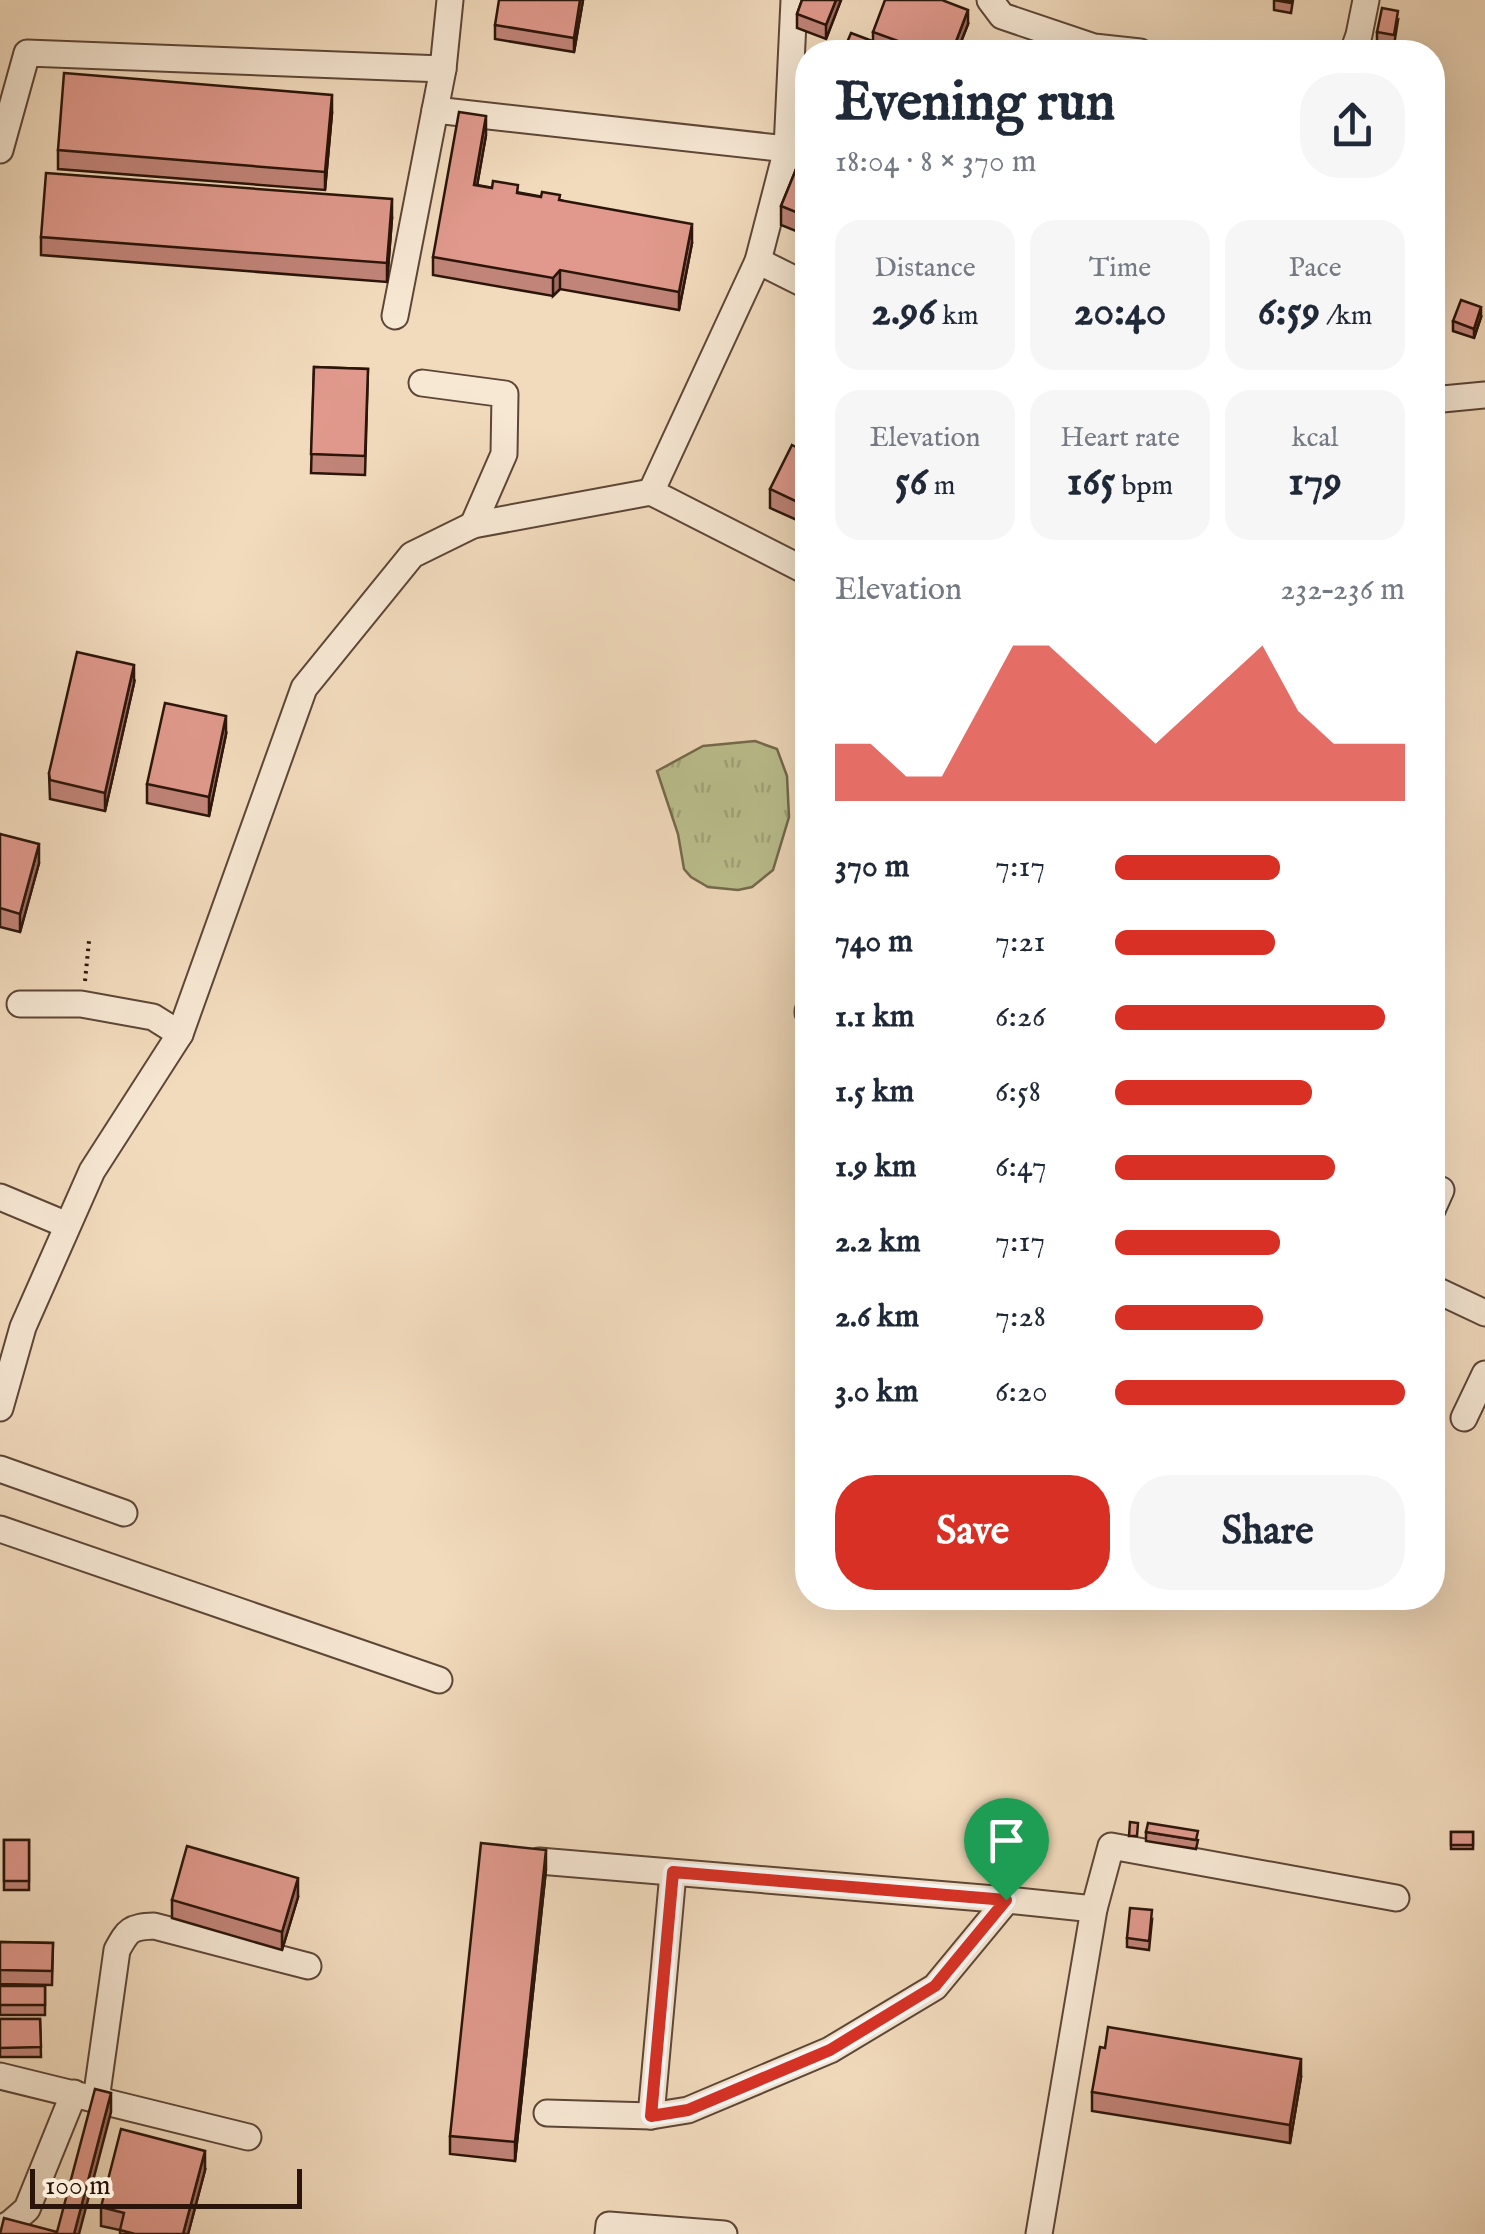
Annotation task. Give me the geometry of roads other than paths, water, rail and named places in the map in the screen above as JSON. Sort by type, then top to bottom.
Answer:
[{"type":"street","points":[[395,316],[444,69],[450,0]]},
{"type":"street","points":[[650,492],[758,260],[787,149],[794,0]]},
{"type":"street","points":[[990,0],[1002,16],[1073,40]]},
{"type":"street","points":[[1357,40],[1366,0]]},
{"type":"street","points":[[0,150],[27,53],[444,69]]},
{"type":"street","points":[[435,110],[787,149]]},
{"type":"street","points":[[758,260],[795,279]]},
{"type":"street","points":[[422,383],[505,394],[504,454],[473,525]]},
{"type":"street","points":[[1445,398],[1485,396]]},
{"type":"street","points":[[0,1408],[23,1327],[92,1171],[180,1034],[304,688],[412,555],[473,525],[650,492],[795,565]]},
{"type":"street","points":[[20,1004],[84,1004],[153,1017],[180,1034]]},
{"type":"street","points":[[0,1197],[68,1226]]},
{"type":"street","points":[[1445,1294],[1485,1313]]},
{"type":"street","points":[[1464,1418],[1485,1374]]},
{"type":"street","points":[[0,1469],[124,1513]]},
{"type":"street","points":[[0,1529],[438,1680]]},
{"type":"street","points":[[1040,2234],[1094,1909],[1111,1846],[1396,1898]]},
{"type":"street","points":[[540,1862],[1094,1909]]},
{"type":"street","points":[[651,2116],[673,1872]]},
{"type":"street","points":[[547,2112],[651,2116],[688,2110],[830,2050],[935,1986],[1006,1900]]},
{"type":"street","points":[[0,2228],[11,2224],[27,2209],[85,2096],[117,1950],[128,1931],[154,1926],[308,1966]]},
{"type":"street","points":[[0,2076],[248,2138]]},
{"type":"street","points":[[608,2234],[609,2225],[724,2234]]}]
